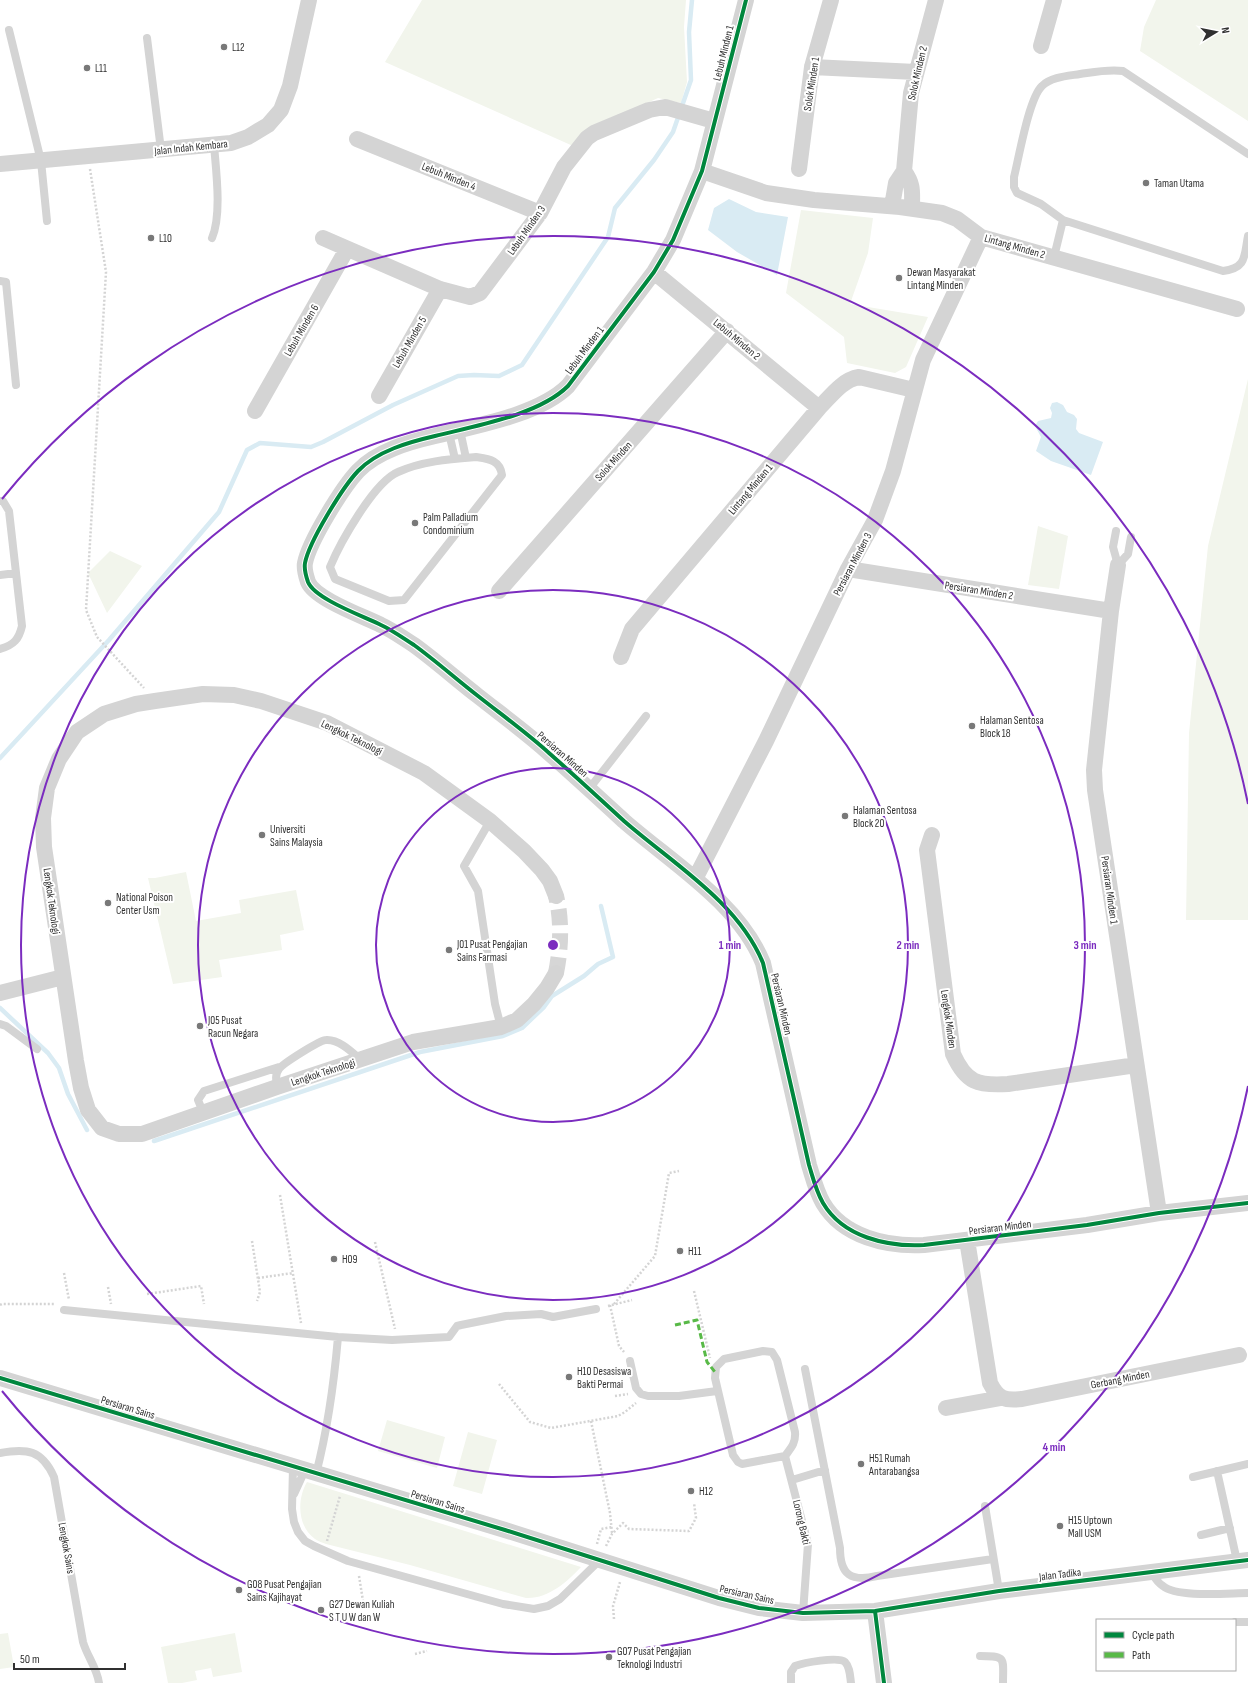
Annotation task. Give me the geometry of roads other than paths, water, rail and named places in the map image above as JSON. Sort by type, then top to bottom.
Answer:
[{"type":"street","name":"Jalan Indah Kembara","points":[[0,164],[231,143],[248,137],[268,125],[281,110],[290,86],[310,0]]},
{"type":"street","name":"Lebuh Minden 1","points":[[308,582],[305,563],[310,550],[335,502],[360,469],[389,451],[407,444],[490,422],[543,404],[561,393],[568,386],[654,272],[673,240],[702,171],[707,119],[746,0]]},
{"type":"street","name":"Solok Minden 1","points":[[799,169],[812,66],[831,0]]},
{"type":"street","name":"Solok Minden 2","points":[[892,206],[896,183],[904,172],[911,93],[936,0]]},
{"type":"street","points":[[1041,46],[1054,0]]},
{"type":"street","points":[[812,66],[916,72]]},
{"type":"street","name":"Lebuh Minden 3","points":[[323,238],[440,289],[470,297],[480,293],[540,212],[564,168],[587,138],[594,133],[648,110],[665,107],[674,108],[707,119]]},
{"type":"street","name":"Lebuh Minden 4","points":[[357,139],[540,212]]},
{"type":"street","name":"Lintang Minden 2","points":[[702,171],[766,194],[942,212],[957,219],[981,237],[1237,309]]},
{"type":"street","name":"Solok Minden 2","points":[[904,172],[911,180],[912,208]]},
{"type":"street","name":"Persiaran Minden 3","points":[[695,879],[766,741],[848,569],[875,520],[888,487],[923,360],[981,237]]},
{"type":"street","name":"Lebuh Minden 6","points":[[255,411],[348,249]]},
{"type":"street","name":"Lebuh Minden 2","points":[[654,272],[819,408]]},
{"type":"street","name":"Lebuh Minden 5","points":[[379,396],[440,289]]},
{"type":"street","name":"Solok Minden","points":[[499,591],[727,331]]},
{"type":"street","name":"Lintang Minden 1","points":[[621,657],[632,629],[819,408],[841,386],[850,379],[859,377],[914,390]]},
{"type":"street","name":"Persiaran Minden 1","points":[[1118,565],[1111,611],[1094,770],[1095,790],[1159,1213]]},
{"type":"street","name":"Persiaran Minden 2","points":[[848,569],[1111,611]]},
{"type":"street","name":"Persiaran Minden","points":[[308,582],[318,594],[384,626],[414,646],[547,751],[623,820],[695,879],[737,920],[754,942],[763,963],[809,1165],[816,1187],[822,1202],[832,1215],[859,1234],[873,1240],[891,1244],[906,1246],[924,1245],[1087,1225],[1159,1213],[1248,1202]]},
{"type":"street","name":"Lengkok Teknologi","points":[[556,896],[550,881],[524,851],[490,821],[424,773],[327,723],[234,695],[203,694],[155,701],[136,704],[104,714],[77,732],[59,759],[47,788],[43,818],[44,847],[63,978],[81,1088],[88,1110],[102,1128],[119,1134],[142,1134],[203,1112],[420,1040],[501,1027],[517,1020],[534,1004],[547,988],[556,973]]},
{"type":"street","name":"Lengkok Minden","points":[[932,835],[927,850],[953,1054],[959,1068],[968,1078],[979,1083],[994,1085],[1136,1065]]},
{"type":"street","points":[[0,993],[63,978]]},
{"type":"street","points":[[967,1240],[990,1383],[994,1391],[1001,1398]]},
{"type":"street","name":"Gerbang Minden","points":[[946,1408],[1001,1398],[1011,1400],[1022,1399],[1239,1355]]},
{"type":"street","name":"Persiaran Sains","points":[[0,1378],[344,1482],[600,1552],[624,1568],[719,1598],[752,1606],[803,1613],[875,1611]]},
{"type":"street","name":"Jalan Tadika","points":[[875,1611],[999,1591],[1243,1560]]},
{"type":"street","points":[[875,1611],[884,1683]]},
{"type":"lane","points":[[9,30],[41,161],[47,221]]},
{"type":"lane","points":[[147,38],[161,150]]},
{"type":"lane","points":[[1248,154],[1123,71],[1112,69],[1052,80],[1042,86],[1033,100],[1014,177],[1014,187],[1018,193],[1041,204],[1063,220],[1223,271],[1235,270],[1243,261],[1248,236]]},
{"type":"lane","points":[[212,238],[216,228],[214,144]]},
{"type":"lane","points":[[1054,257],[1063,220]]},
{"type":"lane","points":[[0,281],[6,282],[16,385]]},
{"type":"lane","points":[[455,431],[466,458]]},
{"type":"lane","points":[[455,431],[455,459]]},
{"type":"lane","points":[[466,458],[491,459],[499,465],[502,475],[404,600],[389,601],[335,579],[330,567],[335,555],[357,516],[383,484],[397,472],[418,465],[466,458]]},
{"type":"lane","points":[[0,501],[3,501],[9,511],[22,626],[19,637],[12,645],[0,649]]},
{"type":"lane","points":[[1116,531],[1113,547],[1118,565]]},
{"type":"lane","points":[[1118,565],[1128,554],[1131,537]]},
{"type":"lane","points":[[0,575],[16,573]]},
{"type":"lane","points":[[589,789],[646,716]]},
{"type":"lane","points":[[490,821],[464,866],[478,891],[495,1004],[501,1027]]},
{"type":"lane","points":[[0,1024],[6,1026],[37,1049]]},
{"type":"lane","points":[[203,1112],[198,1100],[204,1091],[279,1067],[310,1046],[327,1040],[345,1045],[361,1060]]},
{"type":"lane","points":[[277,1087],[276,1076],[279,1067]]},
{"type":"lane","points":[[64,1310],[338,1337],[397,1339],[449,1337],[457,1326],[506,1316],[541,1314],[554,1317],[596,1308]]},
{"type":"lane","points":[[338,1337],[332,1395],[324,1441],[305,1470],[293,1497],[294,1522],[298,1532],[305,1541],[348,1561],[517,1607],[534,1609],[548,1606],[560,1599],[600,1552]]},
{"type":"lane","points":[[763,1351],[772,1352],[775,1356],[795,1432],[793,1446],[785,1456],[747,1464],[738,1462],[733,1455],[717,1392],[715,1378],[716,1366],[724,1359],[763,1351]]},
{"type":"lane","points":[[630,1361],[636,1388],[641,1394],[679,1396],[717,1392]]},
{"type":"lane","points":[[805,1369],[840,1548],[840,1561],[843,1569],[849,1575],[865,1579],[994,1559]]},
{"type":"lane","name":"Lengkok Sains","points":[[0,1453],[20,1450],[40,1456],[48,1465],[54,1477],[83,1642],[97,1672],[99,1683]]},
{"type":"lane","name":"Lorong Bakti","points":[[785,1456],[808,1544],[803,1613]]},
{"type":"lane","points":[[1193,1476],[1248,1464]]},
{"type":"lane","points":[[293,1497],[305,1470]]},
{"type":"lane","points":[[792,1480],[825,1470]]},
{"type":"lane","points":[[1217,1471],[1230,1528],[1243,1560]]},
{"type":"lane","points":[[985,1506],[999,1591]]},
{"type":"lane","points":[[1202,1535],[1230,1528]]},
{"type":"lane","points":[[1151,1572],[1163,1587],[1178,1592],[1191,1594],[1248,1593]]},
{"type":"lane","points":[[1236,1622],[1248,1622]]},
{"type":"lane","points":[[980,1656],[998,1656],[1001,1658],[1003,1662],[1002,1683]]},
{"type":"lane","points":[[792,1683],[791,1672],[795,1666],[836,1659],[843,1661],[846,1664],[851,1683]]},
{"type":"waterway","points":[[0,758],[109,640],[219,512],[247,450],[260,443],[311,447],[393,405],[458,376],[499,376],[522,365],[608,237],[615,208],[654,160],[673,132],[691,80],[689,32],[692,0]]},
{"type":"waterway","points":[[154,1141],[420,1052],[503,1036],[522,1028],[544,1007],[552,996],[584,976],[598,964],[613,957],[601,906]]},
{"type":"waterway","points":[[0,1008],[48,1053],[59,1068],[68,1094],[87,1130]]},
{"type":"tunnel","points":[[556,896],[560,934],[556,973]]},
{"type":"place","name":"L12","points":[[224,47]]},
{"type":"place","name":"L11","points":[[87,68]]},
{"type":"place","name":"Taman Utama","points":[[1146,183]]},
{"type":"place","name":"L10","points":[[151,238]]},
{"type":"place","name":"Dewan Masyarakat Lintang Minden","points":[[899,278]]},
{"type":"place","name":"Palm Palladium Condominium","points":[[415,523]]},
{"type":"place","name":"Halaman Sentosa Block 18","points":[[972,726]]},
{"type":"place","name":"Halaman Sentosa Block 20","points":[[845,816]]},
{"type":"place","name":"Universiti Sains Malaysia","points":[[262,835]]},
{"type":"place","name":"National Poison Center Usm","points":[[108,903]]},
{"type":"place","name":"J01 Pusat Pengajian Sains Farmasi","points":[[449,950]]},
{"type":"place","name":"J05 Pusat Racun Negara","points":[[200,1026]]},
{"type":"place","name":"H11","points":[[680,1251]]},
{"type":"place","name":"H09","points":[[334,1259]]},
{"type":"place","name":"H10 Desasiswa Bakti Permai","points":[[569,1377]]},
{"type":"place","name":"H51 Rumah Antarabangsa","points":[[861,1464]]},
{"type":"place","name":"H12","points":[[691,1491]]},
{"type":"place","name":"H15 Uptown Mall USM","points":[[1060,1526]]},
{"type":"place","name":"G08 Pusat Pengajian Sains Kajihayat","points":[[239,1590]]},
{"type":"place","name":"G27 Dewan Kuliah S T U W dan W","points":[[321,1610]]},
{"type":"place","name":"G07 Pusat Pengajian Teknologi Industri","points":[[609,1657]]}]
